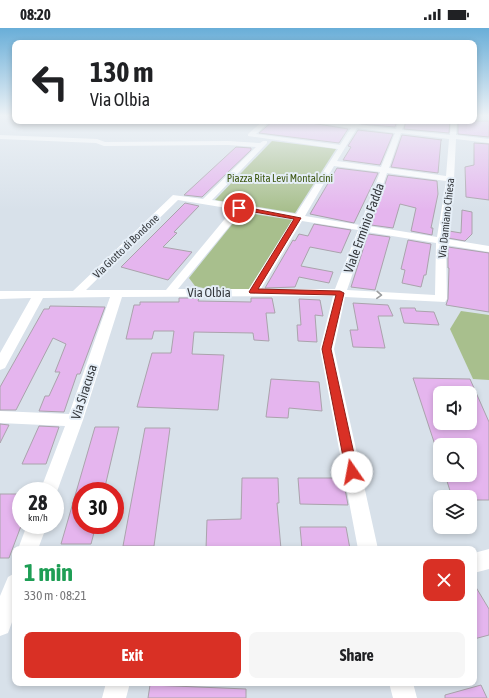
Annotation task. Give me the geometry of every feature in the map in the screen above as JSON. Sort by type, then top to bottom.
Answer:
[{"type":"street","points":[[205,202],[260,147]]},
{"type":"street","points":[[253,292],[342,147]]},
{"type":"street","name":"Viale Erminio Fadda","points":[[367,546],[327,349],[340,293],[393,147]]},
{"type":"street","name":"Via Damiano Chiesa","points":[[441,299],[441,241],[450,179],[452,147]]},
{"type":"street","points":[[332,163],[450,179]]},
{"type":"street","name":"Via Giotto di Bondone","points":[[76,294],[176,198],[205,202]]},
{"type":"street","points":[[205,202],[489,249]]},
{"type":"street","points":[[170,292],[239,208]]},
{"type":"street","name":"Via Olbia","points":[[0,295],[253,292],[340,293],[441,299]]},
{"type":"street","name":"Via Siracusa","points":[[52,482],[75,420],[117,293]]},
{"type":"street","points":[[0,365],[39,295]]},
{"type":"street","points":[[0,417],[75,420]]},
{"type":"street","points":[[29,546],[34,534]]},
{"type":"street","points":[[477,562],[489,560]]},
{"type":"street","points":[[0,625],[12,592]]},
{"type":"street","points":[[114,698],[117,686]]},
{"type":"street","points":[[402,686],[405,698]]},
{"type":"green space","name":"Piazza Rita Levi Montalcini","points":[[266,147],[322,147],[336,149],[295,213],[215,200]]},
{"type":"green space","points":[[242,212],[292,220],[249,289],[207,289],[195,286],[189,278]]},
{"type":"green space","points":[[461,311],[489,315],[489,380],[473,379],[450,329]]},
{"type":"building","points":[[236,147],[251,148],[251,150],[202,197],[184,195]]},
{"type":"building","points":[[351,147],[387,147],[380,165],[343,160]]},
{"type":"building","points":[[398,147],[440,147],[438,173],[391,167]]},
{"type":"building","points":[[474,147],[489,147],[489,200],[466,197],[465,167],[474,165]]},
{"type":"building","points":[[337,168],[378,173],[354,223],[310,214]]},
{"type":"building","points":[[388,175],[437,181],[438,194],[431,228],[433,228],[432,235],[411,231],[416,208],[400,204],[393,228],[371,225]]},
{"type":"building","points":[[185,203],[199,206],[174,232],[177,233],[163,247],[192,252],[168,280],[121,267]]},
{"type":"building","points":[[462,210],[472,212],[472,234],[465,241],[448,238],[449,231],[461,233]]},
{"type":"building","points":[[314,224],[351,230],[341,253],[310,247],[301,266],[333,272],[329,283],[299,277],[295,287],[265,288],[293,240],[295,241],[299,234],[308,236]]},
{"type":"building","points":[[368,234],[390,237],[375,290],[351,287]]},
{"type":"building","points":[[408,240],[431,244],[426,275],[424,275],[421,287],[402,283],[405,270],[401,269]]},
{"type":"building","points":[[448,247],[489,253],[489,312],[446,305],[448,299]]},
{"type":"building","points":[[179,298],[199,298],[198,301],[251,302],[251,298],[272,298],[275,313],[266,313],[269,341],[254,340],[253,333],[194,332],[192,354],[224,355],[218,410],[137,407],[152,353],[171,353],[174,331],[154,331],[152,339],[126,339],[134,305],[140,305],[140,302],[179,302]]},
{"type":"building","points":[[299,299],[320,300],[323,316],[315,315],[317,342],[298,341],[297,325],[301,325]]},
{"type":"building","points":[[353,303],[388,305],[393,316],[378,316],[385,348],[353,347],[350,330],[358,330]]},
{"type":"building","points":[[50,306],[105,307],[80,374],[77,374],[64,412],[39,411],[45,396],[49,396],[60,372],[55,372],[66,344],[53,338],[16,410],[0,410],[0,387],[44,309],[49,309]]},
{"type":"building","points":[[400,308],[415,308],[416,311],[434,312],[439,325],[404,323]]},
{"type":"building","points":[[413,378],[470,379],[473,386],[433,386],[433,430],[477,430],[477,395],[489,422],[489,500],[477,500],[477,490],[450,490],[447,482],[477,482],[477,438],[433,439]]},
{"type":"building","points":[[271,379],[319,382],[322,411],[289,408],[288,418],[266,417]]},
{"type":"building","points":[[0,424],[9,425],[0,443]]},
{"type":"building","points":[[39,426],[59,427],[46,464],[22,464]]},
{"type":"building","points":[[95,427],[119,427],[106,482],[79,482]]},
{"type":"building","points":[[145,428],[170,428],[154,546],[123,546]]},
{"type":"building","points":[[242,478],[278,478],[279,503],[277,503],[281,546],[206,546],[207,520],[241,519]]},
{"type":"building","points":[[298,478],[343,478],[348,505],[300,504]]},
{"type":"building","points":[[0,494],[12,494],[12,534],[18,534],[14,546],[12,546],[9,558],[0,558]]},
{"type":"building","points":[[72,506],[72,534],[94,534],[91,544],[61,544]]},
{"type":"building","points":[[300,527],[346,527],[349,546],[302,546]]},
{"type":"building","points":[[477,589],[489,609],[489,635],[477,638]]},
{"type":"building","points":[[481,685],[487,698],[445,698],[445,695]]},
{"type":"building","points":[[150,686],[246,689],[246,698],[148,698]]},
{"type":"route","points":[[239,208],[298,218],[253,292],[340,293],[327,349],[352,472]]}]
